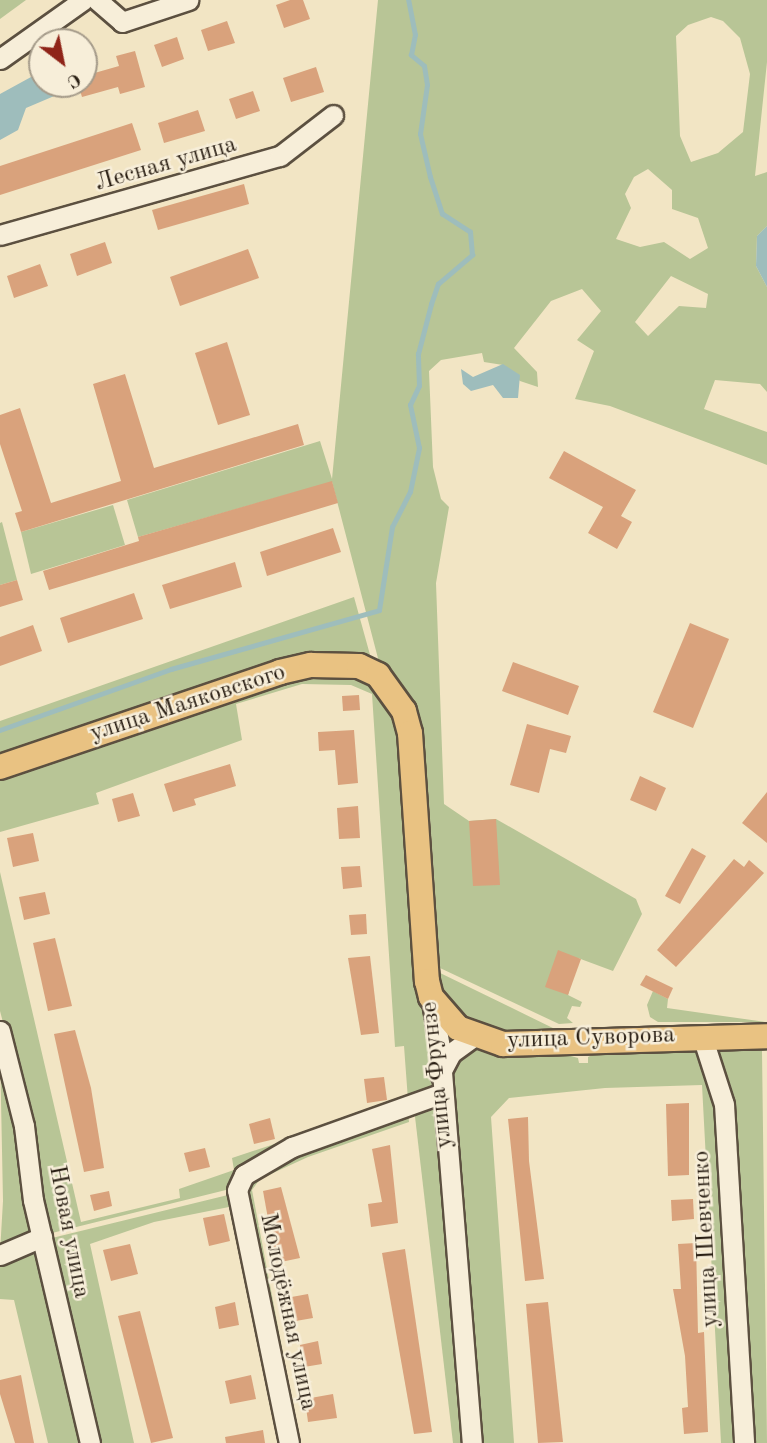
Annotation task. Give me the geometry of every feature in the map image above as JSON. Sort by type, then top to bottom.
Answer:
[{"type":"main road","name":"улица Маяковского","points":[[0,767],[311,665],[339,662],[378,675]]},
{"type":"main road","name":"улица Фрунзе","points":[[378,675],[404,711],[410,733],[423,949],[431,997]]},
{"type":"main road","name":"улица Суворова","points":[[431,997],[458,1028],[474,1036],[524,1044],[702,1036],[767,1036]]},
{"type":"street","points":[[0,60],[83,0]]},
{"type":"street","points":[[97,0],[121,22],[188,0]]},
{"type":"street","name":"Лесная улица","points":[[0,235],[280,156],[333,115]]},
{"type":"street","name":"улица Фрунзе","points":[[431,997],[472,1443]]},
{"type":"street","name":"Новая улица","points":[[0,1031],[24,1126],[41,1237],[90,1443]]},
{"type":"street","points":[[440,1085],[451,1053],[474,1036]]},
{"type":"street","name":"улица Шевченко","points":[[702,1036],[724,1104],[744,1443]]},
{"type":"street","name":"Молодёжная улица","points":[[289,1443],[237,1190],[244,1175],[255,1166],[292,1147],[440,1085]]},
{"type":"street","points":[[0,1255],[41,1237]]},
{"type":"green space","points":[[0,0],[26,0],[0,19]]},
{"type":"green space","points":[[378,0],[767,0],[767,62],[755,176],[767,172],[767,226],[757,236],[756,266],[767,287],[767,392],[760,384],[715,380],[704,409],[767,432],[767,465],[610,406],[575,399],[594,351],[577,340],[601,311],[582,289],[551,301],[514,348],[537,372],[538,387],[520,381],[503,365],[484,362],[482,353],[441,360],[429,371],[433,467],[441,499],[449,507],[436,583],[444,804],[469,821],[496,819],[636,899],[642,914],[613,971],[578,958],[568,995],[582,1002],[580,1007],[572,1006],[567,1018],[573,1023],[559,1024],[440,968],[429,805],[425,805],[436,971],[557,1030],[502,1036],[462,1021],[437,989],[419,731],[380,666],[332,482],[138,537],[127,500],[320,441],[332,479]],"holes":[[[711,17],[723,21],[740,38],[750,74],[743,132],[718,153],[691,162],[680,136],[676,36],[688,25]],[[648,169],[672,190],[672,209],[698,218],[708,248],[690,259],[664,242],[640,247],[616,239],[631,208],[625,194],[634,177]],[[671,276],[708,294],[706,308],[679,306],[648,336],[635,322]]]},
{"type":"green space","points":[[113,505],[125,545],[31,574],[21,532]]},
{"type":"green space","points":[[2,522],[17,580],[0,585],[0,523]]},
{"type":"green space","points":[[354,597],[372,662],[363,658],[0,757],[0,721]]},
{"type":"green space","points":[[339,669],[375,681],[397,713],[402,735],[416,952],[434,1090],[426,1096],[276,1151],[240,1173],[234,1188],[52,1233],[44,1228],[37,1199],[29,1122],[0,1011],[0,872],[81,1222],[180,1198],[179,1189],[234,1170],[232,1158],[408,1100],[404,1046],[395,1047],[372,694],[351,685],[302,684],[236,704],[242,740],[96,793],[99,804],[0,832],[0,774],[278,680]]},
{"type":"green space","points":[[653,991],[668,999],[667,1008],[765,1022],[658,1022],[650,1017],[647,1005]]},
{"type":"green space","points":[[695,1042],[717,1085],[740,1443],[721,1443],[702,1085],[605,1088],[509,1098],[491,1117],[514,1443],[478,1443],[446,1094],[453,1065],[475,1048],[550,1050],[578,1058],[579,1063],[588,1063],[588,1057],[613,1045]]},
{"type":"green space","points":[[767,1042],[767,1050],[762,1051],[767,1443],[748,1443],[711,1049]]},
{"type":"green space","points":[[0,1049],[37,1237],[0,1252],[3,1201]]},
{"type":"green space","points":[[434,1105],[466,1443],[453,1443],[414,1108]]},
{"type":"green space","points":[[408,1111],[409,1122],[308,1157],[260,1179],[252,1190],[300,1443],[293,1443],[241,1190],[256,1168]]},
{"type":"green space","points":[[232,1194],[286,1443],[279,1443],[229,1207],[154,1222],[90,1244],[134,1443],[94,1443],[48,1246],[52,1238]]},
{"type":"green space","points":[[38,1243],[86,1443],[48,1443],[14,1300],[0,1299],[0,1259]]},
{"type":"water","points":[[28,79],[28,98],[50,98],[26,108],[18,130],[0,140],[0,94]]},
{"type":"water","points":[[767,226],[767,287],[756,266],[757,236]]},
{"type":"water","points":[[503,364],[520,375],[518,398],[503,398],[493,385],[471,391],[463,384],[461,369],[473,377]]},
{"type":"building","points":[[290,0],[303,0],[310,19],[284,28],[276,5]]},
{"type":"building","points":[[227,21],[235,43],[208,51],[201,30]]},
{"type":"building","points":[[177,37],[184,59],[162,67],[154,45]]},
{"type":"building","points":[[135,51],[145,87],[120,94],[118,87],[98,93],[98,72],[119,66],[116,56]]},
{"type":"building","points":[[316,67],[324,92],[291,102],[283,78]]},
{"type":"building","points":[[253,91],[260,111],[236,119],[229,99]]},
{"type":"building","points":[[198,110],[205,131],[164,143],[158,123]]},
{"type":"building","points":[[132,123],[141,150],[0,195],[0,166]]},
{"type":"building","points":[[244,184],[249,204],[158,230],[152,210]]},
{"type":"building","points":[[105,242],[112,263],[77,276],[70,254]]},
{"type":"building","points":[[248,249],[259,278],[180,306],[170,277]]},
{"type":"building","points":[[40,264],[48,286],[14,298],[7,276]]},
{"type":"building","points":[[227,342],[250,415],[218,425],[195,353]]},
{"type":"building","points":[[125,374],[154,468],[298,424],[304,445],[21,532],[15,513],[22,511],[0,444],[0,415],[20,408],[51,503],[121,481],[93,384]]},
{"type":"building","points":[[564,451],[636,490],[621,516],[632,522],[617,549],[588,533],[603,507],[549,478]]},
{"type":"building","points":[[332,481],[338,503],[49,590],[43,571],[139,541],[138,537]]},
{"type":"building","points":[[333,528],[341,552],[267,576],[260,552]]},
{"type":"building","points":[[235,562],[242,587],[170,609],[162,585]]},
{"type":"building","points":[[17,580],[23,600],[0,607],[0,585]]},
{"type":"building","points":[[134,593],[143,619],[68,643],[60,618]]},
{"type":"building","points":[[690,623],[729,639],[693,728],[653,712]]},
{"type":"building","points":[[33,625],[42,651],[0,666],[0,637]]},
{"type":"building","points":[[513,662],[579,686],[568,715],[502,691]]},
{"type":"building","points":[[359,695],[360,710],[343,711],[342,696]]},
{"type":"building","points":[[527,724],[571,736],[566,753],[550,749],[539,793],[510,785]]},
{"type":"building","points":[[354,730],[358,783],[338,785],[335,750],[319,751],[318,732]]},
{"type":"building","points":[[230,764],[236,786],[194,799],[196,805],[173,812],[164,784]]},
{"type":"building","points":[[640,776],[666,788],[656,811],[630,800]]},
{"type":"building","points":[[767,792],[767,843],[742,823]]},
{"type":"building","points":[[133,793],[140,816],[118,822],[112,799]]},
{"type":"building","points":[[358,806],[360,838],[339,839],[337,808]]},
{"type":"building","points":[[496,819],[500,885],[473,886],[469,821]]},
{"type":"building","points":[[33,833],[39,861],[13,867],[7,838]]},
{"type":"building","points":[[692,848],[706,856],[680,904],[665,896]]},
{"type":"building","points":[[734,859],[744,867],[749,860],[764,873],[676,967],[657,950]]},
{"type":"building","points":[[360,866],[362,887],[343,889],[341,867]]},
{"type":"building","points":[[45,892],[50,914],[24,920],[19,897]]},
{"type":"building","points":[[366,914],[367,934],[351,935],[349,915]]},
{"type":"building","points":[[55,938],[72,1006],[48,1011],[33,943]]},
{"type":"building","points":[[558,950],[581,959],[568,995],[545,987]]},
{"type":"building","points":[[370,956],[379,1033],[361,1035],[348,958]]},
{"type":"building","points":[[646,975],[673,988],[668,999],[640,985]]},
{"type":"building","points":[[75,1030],[91,1088],[104,1168],[84,1172],[54,1034]]},
{"type":"building","points":[[384,1077],[387,1100],[367,1103],[364,1079]]},
{"type":"building","points":[[689,1103],[689,1175],[668,1176],[666,1104]]},
{"type":"building","points":[[528,1117],[529,1161],[544,1279],[525,1281],[508,1119]]},
{"type":"building","points":[[270,1118],[275,1139],[254,1144],[249,1124]]},
{"type":"building","points":[[390,1145],[398,1223],[371,1227],[368,1204],[382,1202],[372,1149]]},
{"type":"building","points":[[205,1148],[210,1167],[189,1172],[184,1153]]},
{"type":"building","points":[[281,1187],[300,1258],[276,1263],[263,1191]]},
{"type":"building","points":[[109,1191],[112,1206],[94,1211],[90,1195]]},
{"type":"building","points":[[693,1199],[694,1219],[672,1221],[671,1200]]},
{"type":"building","points":[[224,1214],[230,1241],[209,1246],[203,1218]]},
{"type":"building","points":[[696,1243],[698,1333],[704,1332],[708,1432],[684,1434],[682,1408],[688,1407],[685,1356],[673,1289],[681,1289],[678,1244]]},
{"type":"building","points":[[130,1244],[138,1274],[111,1281],[103,1250]]},
{"type":"building","points":[[405,1249],[432,1432],[414,1434],[382,1253]]},
{"type":"building","points":[[308,1294],[313,1318],[290,1322],[286,1298]]},
{"type":"building","points":[[235,1302],[239,1325],[219,1329],[215,1307]]},
{"type":"building","points":[[548,1302],[563,1442],[538,1443],[526,1304]]},
{"type":"building","points":[[140,1311],[173,1438],[151,1443],[118,1316]]},
{"type":"building","points":[[318,1341],[322,1364],[304,1367],[300,1345]]},
{"type":"building","points":[[21,1375],[34,1443],[15,1443],[0,1394],[0,1380]]},
{"type":"building","points":[[251,1375],[256,1399],[230,1404],[225,1381]]},
{"type":"building","points":[[333,1394],[337,1418],[308,1422],[305,1399]]},
{"type":"building","points":[[263,1430],[265,1443],[226,1443],[225,1437]]},
{"type":"waterway","points":[[0,730],[171,669],[379,610],[392,527],[410,492],[419,448],[410,405],[419,386],[418,354],[431,304],[438,284],[472,255],[470,232],[442,214],[430,177],[420,134],[427,85],[424,66],[411,55],[415,35],[408,0]]}]
